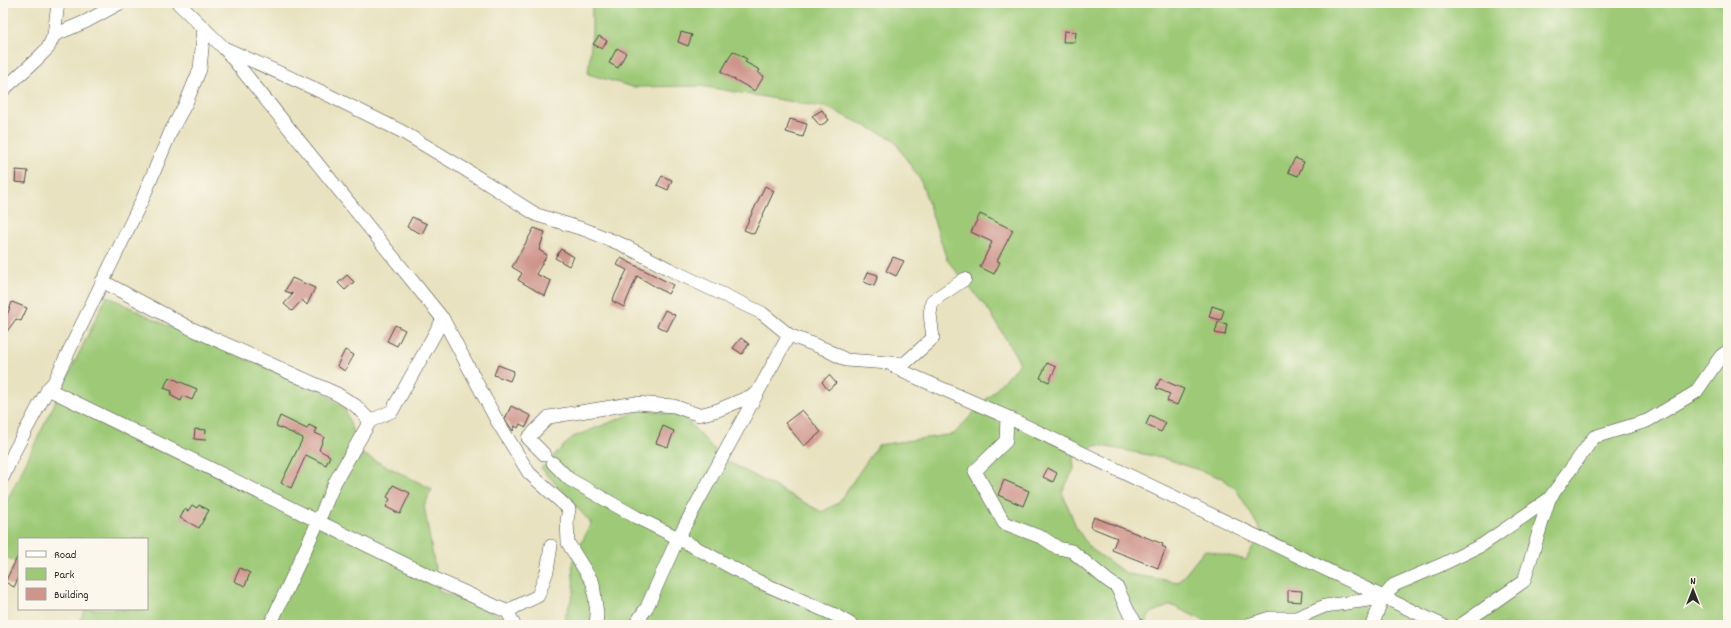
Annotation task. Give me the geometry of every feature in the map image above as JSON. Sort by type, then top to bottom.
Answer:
[{"type":"street","points":[[3,90],[48,48],[54,35],[58,3]]},
{"type":"street","points":[[54,35],[85,22],[120,3]]},
{"type":"street","points":[[178,3],[224,48],[443,319],[496,419],[529,473],[569,509],[567,520],[568,542],[593,583],[597,614],[596,625]]},
{"type":"street","points":[[3,477],[14,452],[48,389],[54,382],[143,198],[171,132],[189,96],[200,69],[204,28]]},
{"type":"street","points":[[224,48],[322,92],[401,131],[537,215],[586,230],[623,245],[669,269],[762,313],[789,335],[824,349],[846,360],[905,363],[933,338],[930,314],[932,301],[965,279]]},
{"type":"street","points":[[102,281],[190,328],[337,394],[356,406],[370,421]]},
{"type":"street","points":[[270,625],[335,482],[370,421],[392,411],[443,319]]},
{"type":"street","points":[[635,625],[647,607],[678,538],[789,335]]},
{"type":"street","points":[[1461,625],[1524,581],[1549,499],[1594,437],[1647,421],[1696,392],[1721,356],[1728,351]]},
{"type":"street","points":[[888,363],[904,372],[1007,417],[1442,625]]},
{"type":"street","points":[[48,389],[318,522],[508,612],[514,625]]},
{"type":"street","points":[[756,394],[718,410],[699,415],[674,406],[636,403],[549,418],[528,438],[569,479],[636,517],[753,579],[836,615],[852,625]]},
{"type":"street","points":[[1007,417],[1006,441],[975,471],[1004,524],[1043,538],[1058,548],[1072,551],[1077,554],[1117,587],[1128,612],[1137,625]]},
{"type":"street","points":[[1372,625],[1383,598],[1394,585],[1441,565],[1482,545],[1549,499]]},
{"type":"street","points":[[508,612],[538,596],[547,571],[551,546]]},
{"type":"street","points":[[1248,625],[1270,618],[1296,618],[1325,606],[1383,598]]},
{"type":"green space","points":[[592,3],[1728,3],[1728,625],[1213,625],[1171,605],[1151,613],[1144,625],[562,625],[574,592],[572,563],[591,523],[541,468],[573,437],[644,409],[684,417],[723,459],[822,512],[838,503],[878,445],[954,434],[1020,363],[990,312],[947,260],[921,181],[893,139],[828,108],[701,86],[633,87],[588,74],[592,35]],"holes":[[[1097,445],[1164,458],[1222,478],[1236,489],[1261,531],[1246,560],[1205,550],[1179,582],[1127,574],[1090,548],[1077,529],[1062,492],[1074,469],[1073,457]]]},
{"type":"green space","points":[[107,296],[180,332],[318,388],[345,409],[360,453],[432,489],[424,506],[439,591],[522,625],[77,625],[85,610],[148,610],[148,538],[18,538],[18,563],[3,555],[3,509]]},
{"type":"building","points":[[1064,31],[1076,32],[1075,42],[1063,42]]},
{"type":"building","points":[[681,32],[692,35],[688,46],[678,42]]},
{"type":"building","points":[[599,36],[607,41],[602,49],[593,44]]},
{"type":"building","points":[[617,48],[626,53],[618,68],[609,63]]},
{"type":"building","points":[[733,51],[747,59],[745,62],[760,70],[758,73],[764,76],[755,91],[721,72]]},
{"type":"building","points":[[822,110],[829,120],[820,126],[812,116]]},
{"type":"building","points":[[790,119],[807,124],[803,137],[786,132]]},
{"type":"building","points":[[1295,158],[1304,162],[1298,176],[1288,172]]},
{"type":"building","points":[[16,170],[28,171],[26,183],[15,182]]},
{"type":"building","points":[[662,176],[672,180],[668,190],[657,185]]},
{"type":"building","points":[[765,186],[774,191],[754,234],[744,230]]},
{"type":"building","points":[[980,214],[1013,230],[997,261],[1000,262],[994,274],[980,267],[992,242],[971,232]]},
{"type":"building","points":[[412,217],[427,224],[422,234],[407,227]]},
{"type":"building","points":[[534,228],[545,232],[539,250],[547,255],[536,274],[551,281],[545,296],[518,280],[522,273],[512,267]]},
{"type":"building","points":[[561,249],[574,257],[569,266],[555,258]]},
{"type":"building","points":[[893,257],[904,261],[896,276],[886,271]]},
{"type":"building","points":[[621,258],[673,285],[668,294],[637,276],[624,307],[612,301],[627,270],[617,265]]},
{"type":"building","points":[[868,272],[878,275],[874,286],[864,282]]},
{"type":"building","points":[[347,275],[354,282],[345,290],[338,283]]},
{"type":"building","points":[[292,278],[315,288],[307,305],[302,300],[292,311],[284,304],[293,294],[285,291]]},
{"type":"building","points":[[12,302],[27,308],[21,321],[16,319],[3,337],[3,326]]},
{"type":"building","points":[[1212,306],[1224,310],[1221,320],[1209,317]]},
{"type":"building","points":[[665,310],[675,315],[667,331],[657,326]]},
{"type":"building","points":[[1218,322],[1227,324],[1225,335],[1215,333]]},
{"type":"building","points":[[395,325],[405,330],[397,346],[387,341]]},
{"type":"building","points":[[741,338],[749,344],[742,354],[733,348]]},
{"type":"building","points":[[345,350],[354,355],[345,371],[337,366]]},
{"type":"building","points":[[1047,363],[1056,367],[1049,382],[1040,378]]},
{"type":"building","points":[[498,365],[514,371],[510,381],[494,375]]},
{"type":"building","points":[[829,375],[836,383],[828,390],[822,382]]},
{"type":"building","points":[[169,377],[197,389],[192,400],[183,396],[181,401],[170,395],[172,391],[164,388]]},
{"type":"building","points":[[1160,379],[1184,389],[1177,405],[1167,401],[1170,394],[1156,388]]},
{"type":"building","points":[[511,406],[531,416],[526,427],[520,424],[518,428],[515,426],[513,431],[505,419]]},
{"type":"building","points":[[802,410],[821,432],[804,446],[785,423]]},
{"type":"building","points":[[1150,415],[1166,423],[1161,432],[1146,425]]},
{"type":"building","points":[[280,416],[307,429],[309,425],[317,429],[315,433],[324,437],[319,450],[330,456],[326,465],[306,455],[291,488],[281,483],[303,438],[276,426]]},
{"type":"building","points":[[663,426],[674,431],[668,447],[656,443]]},
{"type":"building","points":[[195,429],[206,430],[205,440],[194,439]]},
{"type":"building","points":[[1048,468],[1057,473],[1053,482],[1043,477]]},
{"type":"building","points":[[1004,480],[1029,491],[1023,506],[998,495]]},
{"type":"building","points":[[393,485],[410,493],[400,514],[386,507],[390,499],[387,497]]},
{"type":"building","points":[[192,505],[197,508],[199,505],[209,510],[199,528],[180,518],[185,509],[188,511]]},
{"type":"building","points":[[1094,517],[1163,544],[1162,546],[1166,548],[1158,568],[1112,550],[1117,538],[1090,527]]},
{"type":"building","points":[[18,556],[18,579],[14,587],[5,582]]},
{"type":"building","points":[[240,568],[250,573],[245,586],[234,581]]},
{"type":"building","points":[[1288,590],[1302,591],[1301,602],[1288,601]]}]
